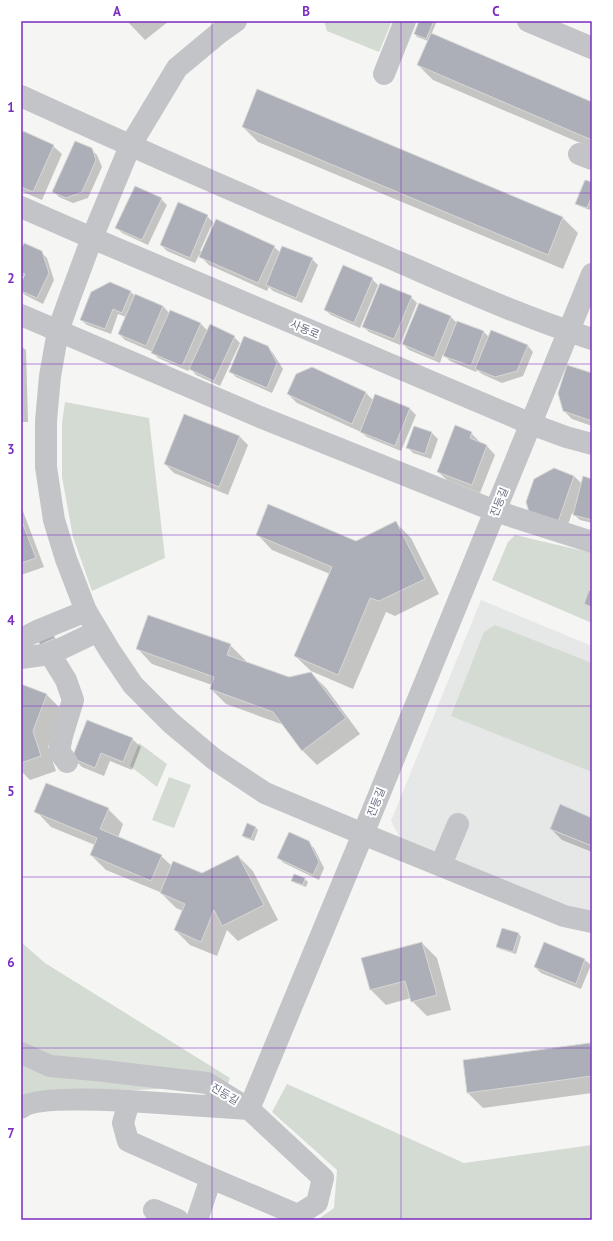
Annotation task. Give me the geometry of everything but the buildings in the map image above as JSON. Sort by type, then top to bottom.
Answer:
[{"type":"street","points":[[236,21],[219,33],[177,68],[130,146],[92,238],[68,300],[58,331],[50,376],[46,421],[46,467],[54,520],[66,559],[86,611],[132,685],[171,723],[214,759],[265,794],[564,916],[592,922]]},
{"type":"street","points":[[384,74],[405,21]]},
{"type":"street","points":[[528,21],[592,48]]},
{"type":"street","points":[[21,96],[130,146],[473,294],[568,332],[592,339]]},
{"type":"street","name":"사동로","points":[[21,207],[531,424],[566,437],[592,444]]},
{"type":"street","name":"진등길","points":[[21,1053],[50,1066],[207,1083],[249,1109],[592,274]]},
{"type":"street","points":[[21,315],[260,417],[495,511],[592,542]]},
{"type":"street","points":[[21,639],[86,611]]},
{"type":"street","points":[[21,658],[50,654],[98,631]]},
{"type":"street","points":[[50,654],[66,680],[73,700],[59,751],[67,762]]},
{"type":"street","points":[[441,866],[458,824]]},
{"type":"street","points":[[21,1108],[25,1105],[47,1100],[129,1101],[249,1109],[323,1178],[316,1203],[298,1215],[128,1141],[123,1123],[129,1101]]},
{"type":"street","points":[[197,1220],[211,1178]]},
{"type":"street","points":[[154,1210],[178,1220]]},
{"type":"shaded area","points":[[324,21],[392,21],[379,52],[327,31]]},
{"type":"shaded area","points":[[65,402],[149,418],[165,558],[92,591],[73,537],[62,477],[62,423]]},
{"type":"shaded area","points":[[515,535],[592,553],[592,623],[492,580],[508,542]]},
{"type":"shaded area","points":[[481,600],[592,646],[592,914],[565,907],[400,838],[391,821]]},
{"type":"shaded area","points":[[495,625],[592,663],[592,772],[451,716],[484,632]]},
{"type":"shaded area","points":[[139,743],[167,764],[157,787],[130,766]]},
{"type":"shaded area","points":[[169,777],[191,785],[174,828],[152,820]]},
{"type":"shaded area","points":[[21,942],[45,963],[230,1078],[227,1086],[21,1095]]},
{"type":"shaded area","points":[[287,1084],[464,1163],[592,1145],[592,1220],[317,1220],[334,1208],[337,1170],[272,1112]]}]
